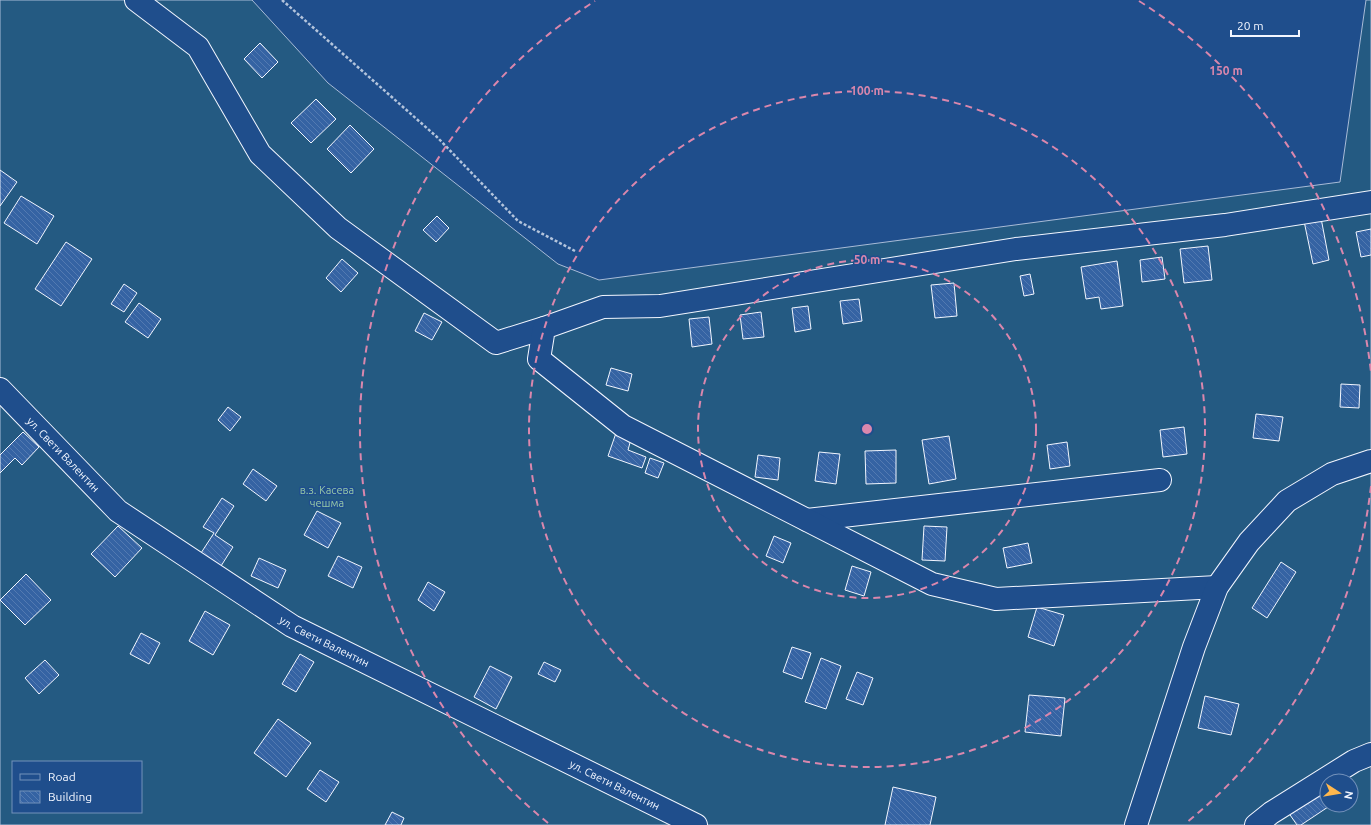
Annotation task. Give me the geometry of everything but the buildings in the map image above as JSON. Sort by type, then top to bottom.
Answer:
[{"type":"street","points":[[136,0],[198,47],[260,154],[338,228],[496,343],[604,307],[660,306],[1016,249],[1225,225],[1371,202]]},
{"type":"street","points":[[544,328],[539,359],[623,426],[932,584],[996,600],[1217,587]]},
{"type":"street","name":"ул. Свети Валентин","points":[[0,389],[118,512],[292,626],[696,825]]},
{"type":"street","points":[[1136,825],[1194,647],[1217,587],[1249,542],[1287,501],[1332,474],[1371,461]]},
{"type":"street","points":[[806,520],[1160,480]]},
{"type":"street","points":[[1256,825],[1271,812],[1354,762],[1371,754]]},
{"type":"path","points":[[282,0],[437,137],[518,221],[575,251]]},
{"type":"green space","name":"в.з. Касева чешма","points":[[0,0],[252,0],[328,83],[558,264],[599,280],[1340,182],[1366,0],[1371,0],[1371,825],[0,825]]}]
